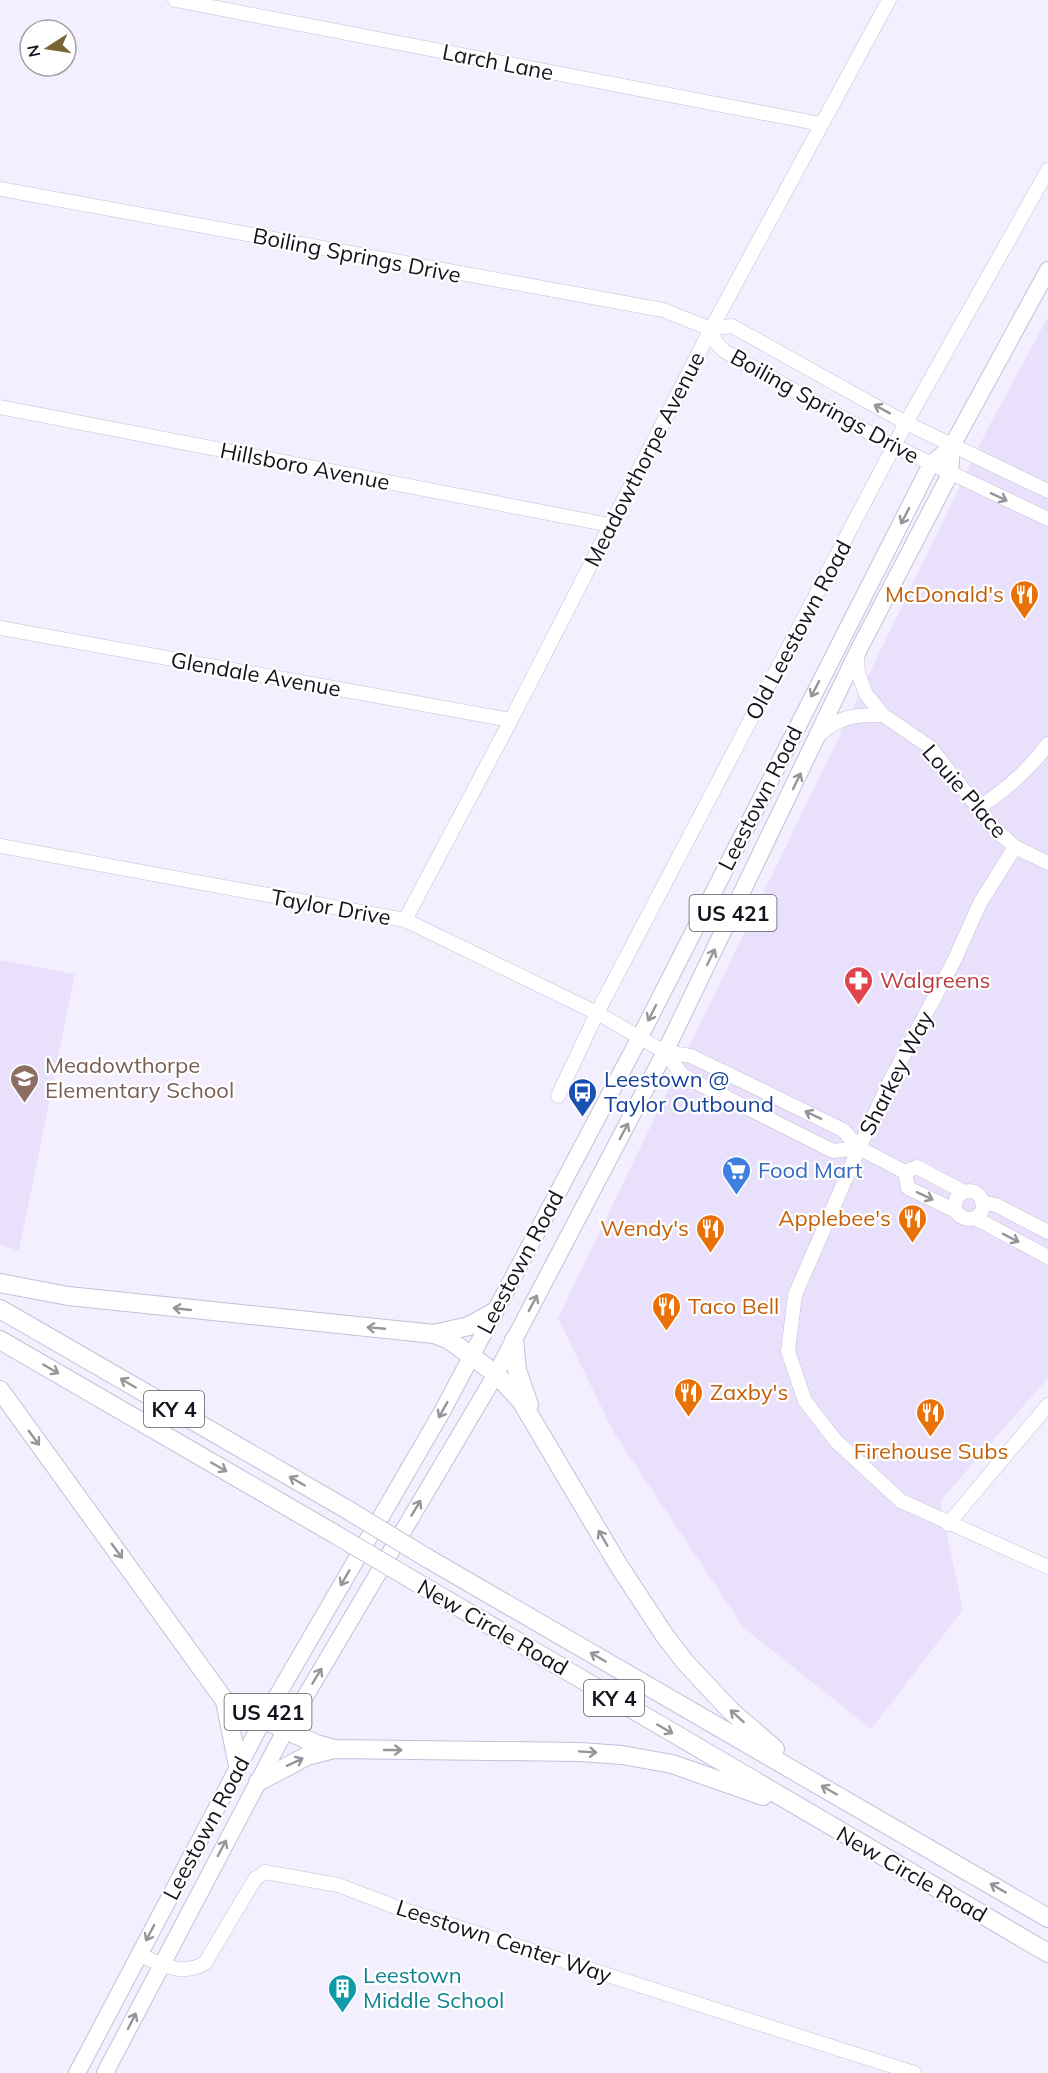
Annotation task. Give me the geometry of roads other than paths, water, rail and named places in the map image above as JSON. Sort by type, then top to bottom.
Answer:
[{"type":"highway","points":[[0,1283],[68,1296],[434,1334],[449,1340],[470,1358],[496,1374],[522,1401],[619,1566],[665,1636],[685,1662],[731,1711],[772,1746],[795,1770]]},
{"type":"highway","name":"New Circle Road","points":[[0,1309],[1048,1918]]},
{"type":"highway","points":[[434,1334],[469,1326],[494,1312]]},
{"type":"highway","name":"New Circle Road","points":[[0,1340],[1048,1953]]},
{"type":"highway","points":[[514,1340],[517,1370],[533,1418]]},
{"type":"highway","points":[[0,1390],[225,1701],[238,1766]]},
{"type":"highway","points":[[225,1701],[316,1744],[334,1749],[580,1752],[639,1757],[704,1774],[812,1815]]},
{"type":"highway","points":[[258,1782],[307,1756],[334,1749]]},
{"type":"main road","name":"Leestown Road","points":[[76,2073],[263,1720],[443,1410],[640,1037],[931,464],[952,446],[1048,270]]},
{"type":"main road","name":"Leestown Road","points":[[105,2073],[286,1729],[496,1374],[665,1052],[857,653],[950,474],[952,446]]},
{"type":"street","name":"Larch Lane","points":[[175,0],[821,124]]},
{"type":"street","name":"Meadowthorpe Avenue","points":[[405,920],[512,720],[711,329],[889,0]]},
{"type":"street","name":"Old Leestown Road","points":[[558,1096],[597,1013],[906,423],[1048,170]]},
{"type":"street","name":"Boiling Springs Drive","points":[[0,189],[663,310],[711,329],[726,325],[739,328],[906,423],[1048,491]]},
{"type":"street","name":"Boiling Springs Drive","points":[[711,329],[715,341],[724,351],[950,474],[1048,519]]},
{"type":"street","name":"Hillsboro Avenue","points":[[0,407],[610,525]]},
{"type":"street","name":"Glendale Avenue","points":[[0,628],[512,720]]},
{"type":"street","name":"Louie Place","points":[[857,653],[858,673],[866,694],[883,715],[930,747],[994,828],[1015,847],[1048,863]]},
{"type":"street","points":[[820,734],[837,720],[857,715],[883,715]]},
{"type":"street","points":[[978,808],[1004,791],[1030,768],[1048,744]]},
{"type":"street","name":"Taylor Drive","points":[[0,846],[405,920],[597,1013],[665,1052]]},
{"type":"street","name":"Sharkey Way","points":[[1015,847],[980,903],[954,961],[891,1080],[859,1148],[795,1295],[788,1352],[805,1401],[836,1442],[901,1501],[1048,1567]]},
{"type":"street","points":[[665,1052],[682,1075],[833,1151],[859,1148]]},
{"type":"street","points":[[665,1052],[691,1056],[828,1122],[843,1130],[859,1148],[905,1172]]},
{"type":"street","points":[[905,1172],[917,1167],[964,1192],[977,1194],[982,1202],[982,1211],[975,1218]]},
{"type":"street","points":[[905,1172],[908,1188],[956,1211],[966,1219],[975,1218],[1048,1257]]},
{"type":"street","points":[[956,1211],[955,1202],[964,1192]]},
{"type":"street","points":[[982,1202],[996,1205],[1048,1232]]},
{"type":"street","points":[[948,1524],[1047,1409]]},
{"type":"street","name":"Leestown Center Way","points":[[139,1955],[180,1971],[195,1969],[205,1963],[255,1879],[265,1872],[296,1876],[338,1885],[401,1909],[914,2073]]},
{"type":"place","name":"McDonald's","points":[[1025,620]]},
{"type":"place","name":"Walgreens","points":[[859,1006]]},
{"type":"place","name":"Meadowthorpe Elementary School","points":[[24,1104]]},
{"type":"place","name":"Leestown @ Taylor Outbound","points":[[583,1118]]},
{"type":"place","name":"Food Mart","points":[[737,1196]]},
{"type":"place","name":"Applebee's","points":[[912,1244]]},
{"type":"place","name":"Wendy's","points":[[710,1254]]},
{"type":"place","name":"Taco Bell","points":[[667,1332]]},
{"type":"place","name":"Zaxby's","points":[[689,1418]]},
{"type":"place","name":"Firehouse Subs","points":[[931,1438]]},
{"type":"place","name":"Leestown Middle School","points":[[342,2014]]}]
